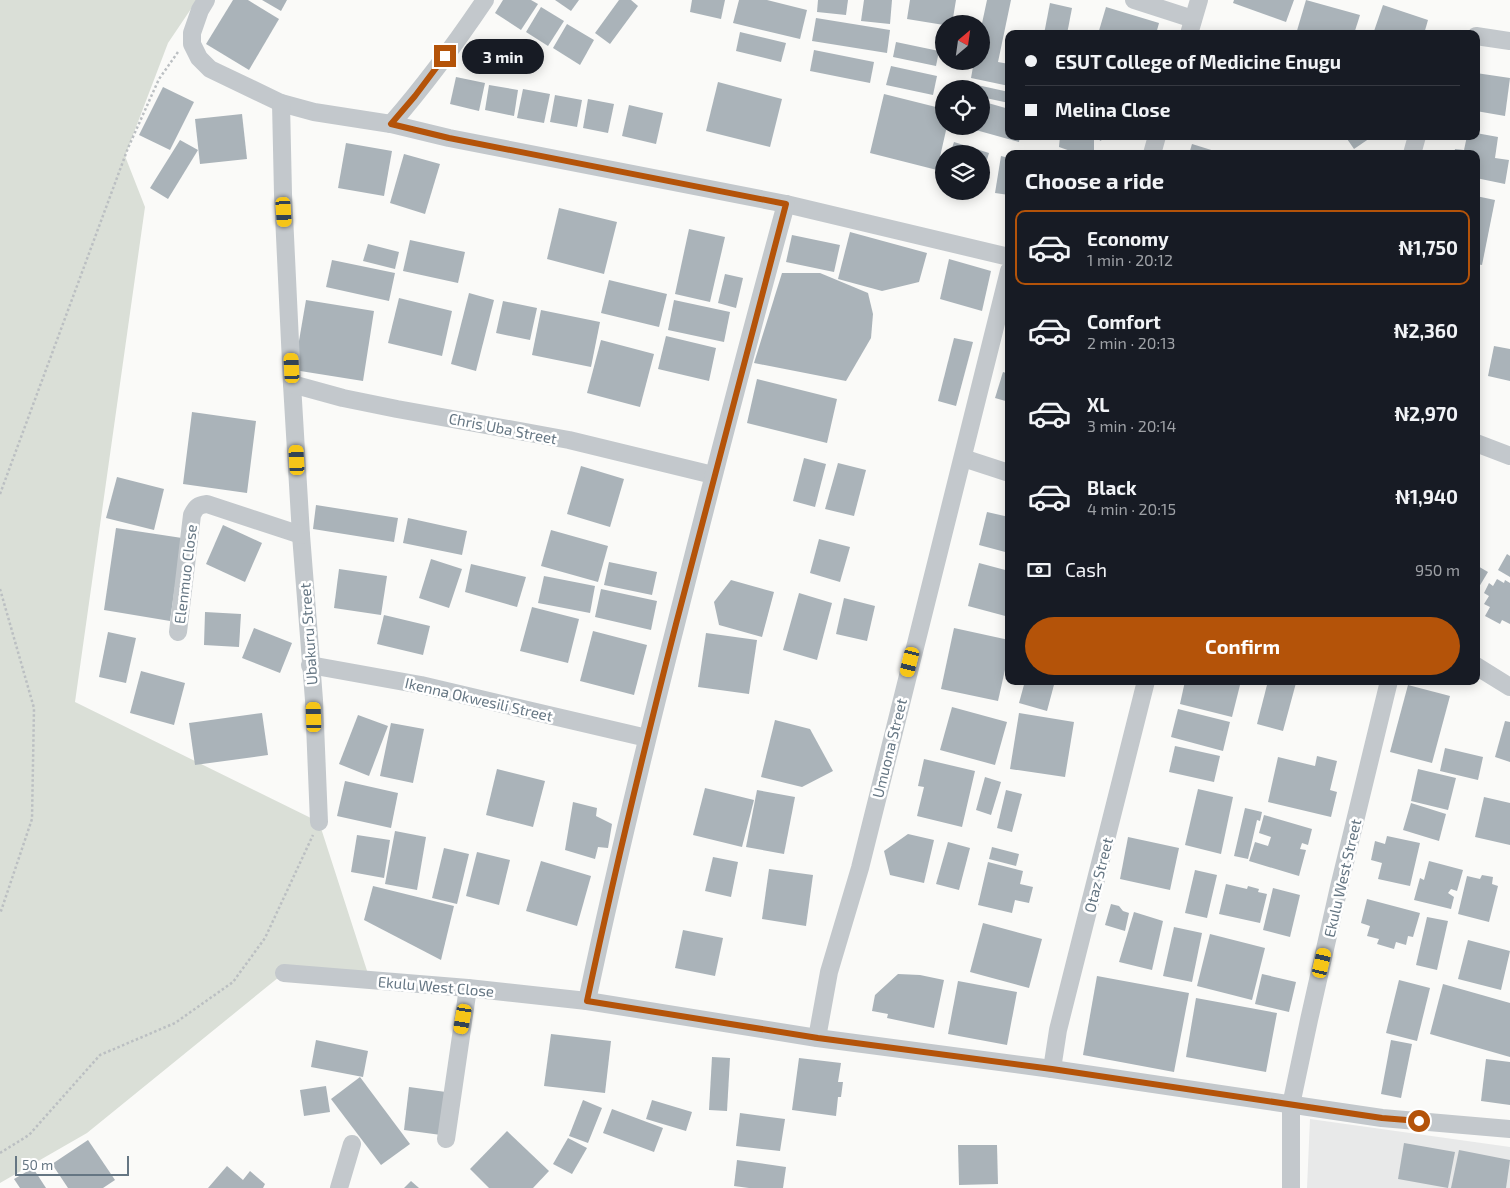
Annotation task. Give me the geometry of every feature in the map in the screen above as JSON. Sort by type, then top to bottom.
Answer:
[{"type":"street","points":[[206,0],[200,10],[192,33],[192,44],[200,58],[210,69],[281,103],[314,112],[391,124],[449,138],[786,204],[1005,256]]},
{"type":"street","points":[[391,124],[415,96],[465,30],[485,0]]},
{"type":"street","points":[[1134,0],[1191,26],[1199,0]]},
{"type":"street","points":[[1480,37],[1510,41]]},
{"type":"street","name":"Ubakuru Street","points":[[281,103],[282,194],[292,384],[301,535],[314,700],[319,822]]},
{"type":"street","points":[[587,1001],[609,896],[647,738],[713,475],[786,204]]},
{"type":"street","name":"Umuona Street","points":[[818,1038],[829,972],[860,868],[1005,287]]},
{"type":"street","name":"Chris Uba Street","points":[[292,384],[343,398],[397,409],[569,440],[713,475]]},
{"type":"street","points":[[1480,445],[1510,456]]},
{"type":"street","points":[[963,458],[1005,472]]},
{"type":"street","name":"Elenmuo Close","points":[[178,632],[192,515],[195,508],[207,504],[301,535]]},
{"type":"street","name":"Ikenna Okwesili Street","points":[[310,664],[421,685],[647,738]]},
{"type":"street","points":[[1480,668],[1510,687]]},
{"type":"street","name":"Otaz Street","points":[[1052,1069],[1058,1030],[1145,685]]},
{"type":"street","name":"Ekulu West Street","points":[[1291,1188],[1291,1105],[1326,944],[1388,685]]},
{"type":"street","name":"Ekulu West Close","points":[[284,973],[468,988],[587,1001],[818,1038],[1052,1069],[1382,1118],[1510,1129]]},
{"type":"street","points":[[446,1139],[468,988]]},
{"type":"street","points":[[339,1188],[352,1144]]},
{"type":"path","points":[[0,494],[128,148],[158,79],[192,33]]},
{"type":"path","points":[[0,589],[34,708],[32,820],[0,914]]},
{"type":"path","points":[[0,1153],[29,1135],[100,1055],[175,1023],[233,982],[265,938],[319,822]]},
{"type":"shaded area","points":[[0,0],[197,0],[168,43],[125,156],[145,207],[75,702],[319,822],[370,980],[284,973],[87,1133],[0,1183]]},
{"type":"shaded area","points":[[1310,1119],[1510,1147],[1510,1188],[1307,1188]]},
{"type":"building","points":[[233,0],[248,0],[279,19],[249,70],[206,44]]},
{"type":"building","points":[[262,0],[287,0],[281,11]]},
{"type":"building","points":[[503,0],[531,0],[538,4],[521,30],[495,13]]},
{"type":"building","points":[[555,0],[579,0],[571,11]]},
{"type":"building","points":[[619,0],[631,0],[638,6],[610,44],[595,33]]},
{"type":"building","points":[[692,0],[725,0],[721,19],[690,12]]},
{"type":"building","points":[[739,0],[767,0],[807,10],[800,39],[733,23]]},
{"type":"building","points":[[818,0],[848,0],[846,15],[817,12]]},
{"type":"building","points":[[864,0],[892,0],[890,24],[861,21]]},
{"type":"building","points":[[910,0],[956,0],[954,15],[935,15],[935,24],[907,19]]},
{"type":"building","points":[[987,0],[1011,0],[998,62],[1005,63],[1005,85],[990,82],[990,80],[971,78],[972,70],[990,70],[990,15],[984,15]]},
{"type":"building","points":[[1234,0],[1294,0],[1286,22],[1233,3]]},
{"type":"building","points":[[1306,0],[1360,15],[1355,30],[1297,30]]},
{"type":"building","points":[[1050,3],[1072,8],[1068,30],[1045,30]]},
{"type":"building","points":[[1383,5],[1428,20],[1425,30],[1374,30]]},
{"type":"building","points":[[541,7],[564,21],[548,46],[526,32]]},
{"type":"building","points":[[1106,7],[1159,23],[1157,30],[1099,30]]},
{"type":"building","points":[[816,18],[890,30],[887,53],[812,41]]},
{"type":"building","points":[[567,24],[594,40],[580,65],[553,48]]},
{"type":"building","points":[[740,32],[786,43],[781,62],[736,51]]},
{"type":"building","points":[[896,42],[935,50],[935,66],[893,57]]},
{"type":"building","points":[[814,50],[874,62],[870,83],[810,71]]},
{"type":"building","points":[[891,66],[937,76],[933,95],[886,85]]},
{"type":"building","points":[[1480,74],[1510,78],[1505,116],[1480,112]]},
{"type":"building","points":[[456,77],[485,83],[479,111],[450,104]]},
{"type":"building","points":[[718,82],[782,99],[770,147],[706,131]]},
{"type":"building","points":[[489,85],[518,90],[514,116],[485,110]]},
{"type":"building","points":[[163,87],[194,102],[170,150],[139,135]]},
{"type":"building","points":[[990,88],[1005,91],[1005,102],[990,99]]},
{"type":"building","points":[[523,89],[550,94],[544,123],[517,118]]},
{"type":"building","points":[[884,94],[935,107],[935,135],[945,135],[943,145],[935,145],[935,169],[870,153]]},
{"type":"building","points":[[555,95],[582,100],[577,127],[550,122]]},
{"type":"building","points":[[588,99],[614,104],[608,133],[583,128]]},
{"type":"building","points":[[990,104],[1005,108],[1005,138],[990,134]]},
{"type":"building","points":[[629,105],[663,113],[656,144],[622,136]]},
{"type":"building","points":[[242,114],[247,159],[200,164],[195,119]]},
{"type":"building","points":[[1480,134],[1498,137],[1495,158],[1509,160],[1505,184],[1480,179],[1480,150],[1464,150],[1466,140],[1480,140]]},
{"type":"building","points":[[180,140],[198,150],[168,199],[150,188]]},
{"type":"building","points":[[1060,140],[1094,140],[1094,150],[1068,150],[1059,147]]},
{"type":"building","points":[[1348,140],[1367,140],[1354,149]]},
{"type":"building","points":[[954,142],[964,145],[953,145]]},
{"type":"building","points":[[346,143],[392,151],[384,196],[338,188]]},
{"type":"building","points":[[1192,144],[1211,150],[1190,150]]},
{"type":"building","points":[[404,154],[440,164],[425,214],[390,203]]},
{"type":"building","points":[[1001,156],[1005,157],[1005,194],[995,193]]},
{"type":"building","points":[[1480,197],[1495,200],[1482,265],[1480,265]]},
{"type":"building","points":[[559,208],[617,222],[604,274],[547,259]]},
{"type":"building","points":[[689,229],[725,237],[710,302],[675,294]]},
{"type":"building","points":[[850,232],[927,253],[919,282],[882,291],[838,279]]},
{"type":"building","points":[[792,235],[840,245],[834,272],[786,262]]},
{"type":"building","points":[[410,240],[465,252],[458,283],[403,271]]},
{"type":"building","points":[[368,244],[399,252],[395,269],[363,261]]},
{"type":"building","points":[[949,259],[991,271],[982,311],[940,299]]},
{"type":"building","points":[[332,260],[395,273],[389,301],[326,287]]},
{"type":"building","points":[[782,273],[820,273],[868,293],[873,314],[871,338],[846,381],[754,363]]},
{"type":"building","points":[[725,274],[743,278],[736,308],[718,303]]},
{"type":"building","points":[[609,280],[667,294],[659,327],[601,313]]},
{"type":"building","points":[[469,293],[494,300],[476,371],[451,364]]},
{"type":"building","points":[[399,298],[452,311],[442,356],[388,343]]},
{"type":"building","points":[[306,300],[374,311],[363,381],[294,370]]},
{"type":"building","points":[[674,300],[730,312],[724,342],[668,330]]},
{"type":"building","points":[[503,301],[537,308],[530,340],[496,333]]},
{"type":"building","points":[[541,310],[600,322],[591,367],[532,355]]},
{"type":"building","points":[[666,336],[716,348],[709,381],[658,369]]},
{"type":"building","points":[[954,338],[973,342],[956,406],[938,401]]},
{"type":"building","points":[[601,340],[654,354],[640,407],[587,393]]},
{"type":"building","points":[[1494,346],[1510,349],[1510,381],[1488,376]]},
{"type":"building","points":[[1003,372],[1005,373],[1005,401],[995,398]]},
{"type":"building","points":[[757,379],[837,399],[827,443],[747,423]]},
{"type":"building","points":[[192,412],[256,421],[247,493],[183,484]]},
{"type":"building","points":[[804,458],[826,464],[815,507],[793,501]]},
{"type":"building","points":[[838,463],[866,470],[854,516],[825,509]]},
{"type":"building","points":[[581,466],[624,479],[610,527],[567,514]]},
{"type":"building","points":[[117,477],[164,489],[154,530],[106,518]]},
{"type":"building","points":[[316,505],[398,518],[394,542],[313,529]]},
{"type":"building","points":[[987,512],[1005,516],[1005,552],[979,545]]},
{"type":"building","points":[[408,518],[467,531],[462,555],[403,543]]},
{"type":"building","points":[[223,525],[262,543],[245,582],[206,564]]},
{"type":"building","points":[[116,528],[182,538],[170,621],[104,610]]},
{"type":"building","points":[[551,530],[608,546],[598,582],[541,566]]},
{"type":"building","points":[[819,539],[850,547],[840,582],[810,573]]},
{"type":"building","points":[[1507,554],[1510,556],[1510,577],[1498,570]]},
{"type":"building","points":[[431,559],[462,569],[449,608],[419,598]]},
{"type":"building","points":[[609,562],[657,572],[652,595],[604,585]]},
{"type":"building","points":[[979,563],[1005,570],[1005,616],[968,606]]},
{"type":"building","points":[[471,564],[526,577],[517,607],[465,592]]},
{"type":"building","points":[[1480,567],[1488,572],[1480,585]]},
{"type":"building","points":[[339,569],[387,576],[381,615],[334,608]]},
{"type":"building","points":[[544,576],[595,586],[590,613],[538,603]]},
{"type":"building","points":[[1497,579],[1504,583],[1505,580],[1510,583],[1510,624],[1502,620],[1500,624],[1485,616],[1490,607],[1484,604],[1489,596],[1484,593],[1489,583],[1493,586]]},
{"type":"building","points":[[731,580],[774,592],[762,637],[719,625],[714,602]]},
{"type":"building","points":[[601,589],[657,601],[651,630],[595,617]]},
{"type":"building","points":[[799,593],[832,603],[817,660],[783,650]]},
{"type":"building","points":[[844,598],[875,606],[867,641],[836,634]]},
{"type":"building","points":[[532,607],[579,619],[568,663],[520,651]]},
{"type":"building","points":[[205,612],[241,614],[239,647],[204,645]]},
{"type":"building","points":[[384,615],[430,626],[423,655],[377,644]]},
{"type":"building","points":[[254,628],[292,643],[280,673],[242,658]]},
{"type":"building","points":[[954,628],[1005,639],[1005,670],[998,701],[941,689]]},
{"type":"building","points":[[593,631],[647,645],[634,695],[580,681]]},
{"type":"building","points":[[108,632],[136,638],[126,683],[99,677]]},
{"type":"building","points":[[706,633],[757,640],[749,694],[698,687]]},
{"type":"building","points":[[141,671],[185,683],[174,725],[130,713]]},
{"type":"building","points":[[1024,685],[1054,685],[1047,711],[1019,703]]},
{"type":"building","points":[[1184,685],[1240,685],[1232,717],[1180,704]]},
{"type":"building","points":[[1267,685],[1295,685],[1283,731],[1257,724]]},
{"type":"building","points":[[1408,685],[1450,696],[1432,763],[1390,752]]},
{"type":"building","points":[[952,707],[1007,722],[995,765],[940,750]]},
{"type":"building","points":[[1178,709],[1230,722],[1223,751],[1171,737]]},
{"type":"building","points":[[262,713],[268,755],[195,765],[189,723]]},
{"type":"building","points":[[1019,713],[1074,722],[1065,777],[1010,769]]},
{"type":"building","points":[[358,715],[388,726],[369,776],[339,764]]},
{"type":"building","points":[[775,720],[810,729],[833,771],[802,787],[761,777]]},
{"type":"building","points":[[1505,721],[1510,722],[1510,762],[1495,757]]},
{"type":"building","points":[[391,723],[424,729],[413,783],[380,776]]},
{"type":"building","points":[[1175,746],[1220,756],[1214,782],[1169,772]]},
{"type":"building","points":[[1445,748],[1483,757],[1478,780],[1440,771]]},
{"type":"building","points":[[1317,756],[1337,761],[1330,790],[1337,792],[1331,817],[1268,802],[1278,757],[1315,766]]},
{"type":"building","points":[[924,759],[975,771],[962,827],[917,816],[924,787],[918,786]]},
{"type":"building","points":[[497,769],[545,781],[533,827],[486,815]]},
{"type":"building","points":[[1418,769],[1456,778],[1448,810],[1411,801]]},
{"type":"building","points":[[985,777],[1001,782],[991,815],[976,810]]},
{"type":"building","points":[[345,781],[398,793],[391,828],[337,816]]},
{"type":"building","points":[[705,788],[754,800],[742,847],[693,835]]},
{"type":"building","points":[[1198,789],[1233,797],[1221,854],[1185,845]]},
{"type":"building","points":[[757,790],[795,797],[784,854],[746,847]]},
{"type":"building","points":[[1006,790],[1022,794],[1012,832],[997,828]]},
{"type":"building","points":[[1484,797],[1510,803],[1510,845],[1475,837]]},
{"type":"building","points":[[573,802],[597,808],[596,816],[612,824],[608,848],[598,847],[595,859],[565,850]]},
{"type":"building","points":[[1411,803],[1446,814],[1439,841],[1403,830]]},
{"type":"building","points":[[1245,808],[1262,812],[1260,821],[1257,820],[1248,859],[1234,856]]},
{"type":"building","points":[[1264,815],[1312,829],[1308,845],[1302,843],[1300,849],[1306,850],[1299,876],[1249,861],[1255,842],[1268,846],[1271,837],[1259,833]]},
{"type":"building","points":[[395,831],[426,837],[417,890],[385,884]]},
{"type":"building","points":[[908,834],[934,840],[924,883],[890,875],[884,851]]},
{"type":"building","points":[[357,835],[390,840],[384,878],[351,872]]},
{"type":"building","points":[[1387,836],[1420,843],[1410,886],[1378,879],[1382,863],[1371,860],[1375,841],[1385,844]]},
{"type":"building","points":[[1128,837],[1179,848],[1170,890],[1120,879]]},
{"type":"building","points":[[948,842],[970,848],[959,890],[936,884]]},
{"type":"building","points":[[992,847],[1019,854],[1016,866],[989,859]]},
{"type":"building","points":[[444,848],[469,854],[457,904],[432,898]]},
{"type":"building","points":[[477,852],[510,860],[499,905],[466,896]]},
{"type":"building","points":[[713,857],[738,862],[731,897],[705,891]]},
{"type":"building","points":[[541,861],[591,876],[577,926],[526,911]]},
{"type":"building","points":[[1429,861],[1463,870],[1457,891],[1451,889],[1448,893],[1454,897],[1451,909],[1414,900],[1420,878],[1424,880]]},
{"type":"building","points":[[988,862],[1023,871],[1020,884],[1033,887],[1029,903],[1015,900],[1012,913],[978,905]]},
{"type":"building","points":[[769,869],[813,875],[806,926],[762,919]]},
{"type":"building","points":[[1195,870],[1217,875],[1207,918],[1185,913]]},
{"type":"building","points":[[1482,875],[1493,877],[1492,884],[1498,886],[1489,922],[1458,914],[1467,876],[1480,879]]},
{"type":"building","points":[[1226,884],[1247,889],[1248,886],[1259,889],[1258,892],[1267,894],[1260,923],[1219,914]]},
{"type":"building","points":[[373,886],[454,906],[441,960],[364,920]]},
{"type":"building","points":[[1273,888],[1300,895],[1290,937],[1263,930]]},
{"type":"building","points":[[1367,899],[1420,913],[1413,937],[1408,936],[1406,945],[1396,942],[1394,949],[1377,944],[1379,939],[1367,936],[1370,926],[1361,923]]},
{"type":"building","points":[[1111,904],[1119,906],[1123,911],[1129,913],[1125,931],[1105,925]]},
{"type":"building","points":[[1134,912],[1163,921],[1152,970],[1119,962]]},
{"type":"building","points":[[1427,917],[1448,921],[1437,970],[1416,965]]},
{"type":"building","points":[[983,923],[1042,939],[1029,988],[970,972]]},
{"type":"building","points":[[1174,927],[1202,933],[1192,982],[1163,976]]},
{"type":"building","points":[[683,930],[723,938],[715,976],[675,968]]},
{"type":"building","points":[[1210,934],[1265,948],[1252,1000],[1197,986]]},
{"type":"building","points":[[1468,940],[1510,951],[1501,990],[1458,979]]},
{"type":"building","points":[[898,974],[920,975],[944,980],[934,1028],[887,1018],[888,1014],[872,1011],[875,995]]},
{"type":"building","points":[[1262,974],[1296,982],[1289,1012],[1255,1004]]},
{"type":"building","points":[[1097,976],[1189,993],[1174,1072],[1083,1055]]},
{"type":"building","points":[[1399,980],[1430,988],[1417,1041],[1386,1033]]},
{"type":"building","points":[[958,981],[1017,992],[1007,1045],[948,1034]]},
{"type":"building","points":[[1443,984],[1510,1003],[1510,1057],[1430,1034]]},
{"type":"building","points":[[1196,998],[1277,1013],[1266,1072],[1186,1057]]},
{"type":"building","points":[[551,1034],[611,1041],[605,1093],[544,1086]]},
{"type":"building","points":[[316,1040],[368,1051],[363,1077],[311,1067]]},
{"type":"building","points":[[1391,1040],[1412,1044],[1401,1098],[1381,1094]]},
{"type":"building","points":[[712,1057],[730,1058],[727,1111],[709,1110]]},
{"type":"building","points":[[799,1058],[841,1063],[838,1082],[843,1082],[841,1097],[838,1097],[836,1116],[792,1110]]},
{"type":"building","points":[[1486,1059],[1510,1062],[1510,1105],[1481,1101]]},
{"type":"building","points":[[360,1077],[410,1144],[381,1165],[331,1099]]},
{"type":"building","points":[[326,1086],[330,1112],[304,1116],[300,1090]]},
{"type":"building","points":[[409,1087],[446,1092],[441,1135],[404,1130]]},
{"type":"building","points":[[583,1100],[602,1108],[588,1143],[569,1136]]},
{"type":"building","points":[[652,1100],[692,1112],[686,1131],[646,1119]]},
{"type":"building","points":[[612,1109],[663,1128],[654,1152],[603,1133]]},
{"type":"building","points":[[740,1113],[785,1119],[780,1151],[736,1146]]},
{"type":"building","points":[[507,1131],[549,1171],[533,1188],[489,1188],[470,1169]]},
{"type":"building","points":[[568,1138],[587,1148],[572,1174],[553,1164]]},
{"type":"building","points":[[88,1140],[115,1180],[103,1188],[68,1188],[52,1164]]},
{"type":"building","points":[[1404,1143],[1455,1152],[1448,1188],[1398,1179]]},
{"type":"building","points":[[958,1145],[997,1145],[998,1184],[959,1185]]},
{"type":"building","points":[[1459,1150],[1510,1160],[1506,1188],[1451,1188]]},
{"type":"building","points":[[737,1160],[786,1167],[783,1188],[734,1186]]},
{"type":"building","points":[[227,1166],[243,1180],[250,1171],[265,1184],[263,1188],[208,1188]]},
{"type":"building","points":[[33,1168],[46,1188],[20,1188],[14,1179]]},
{"type":"building","points":[[411,1181],[419,1188],[404,1188]]},
{"type":"route","points":[[445,56],[391,124],[449,138],[786,204],[713,475],[647,738],[609,896],[587,1001],[818,1038],[1052,1069],[1382,1118],[1419,1121]]}]
